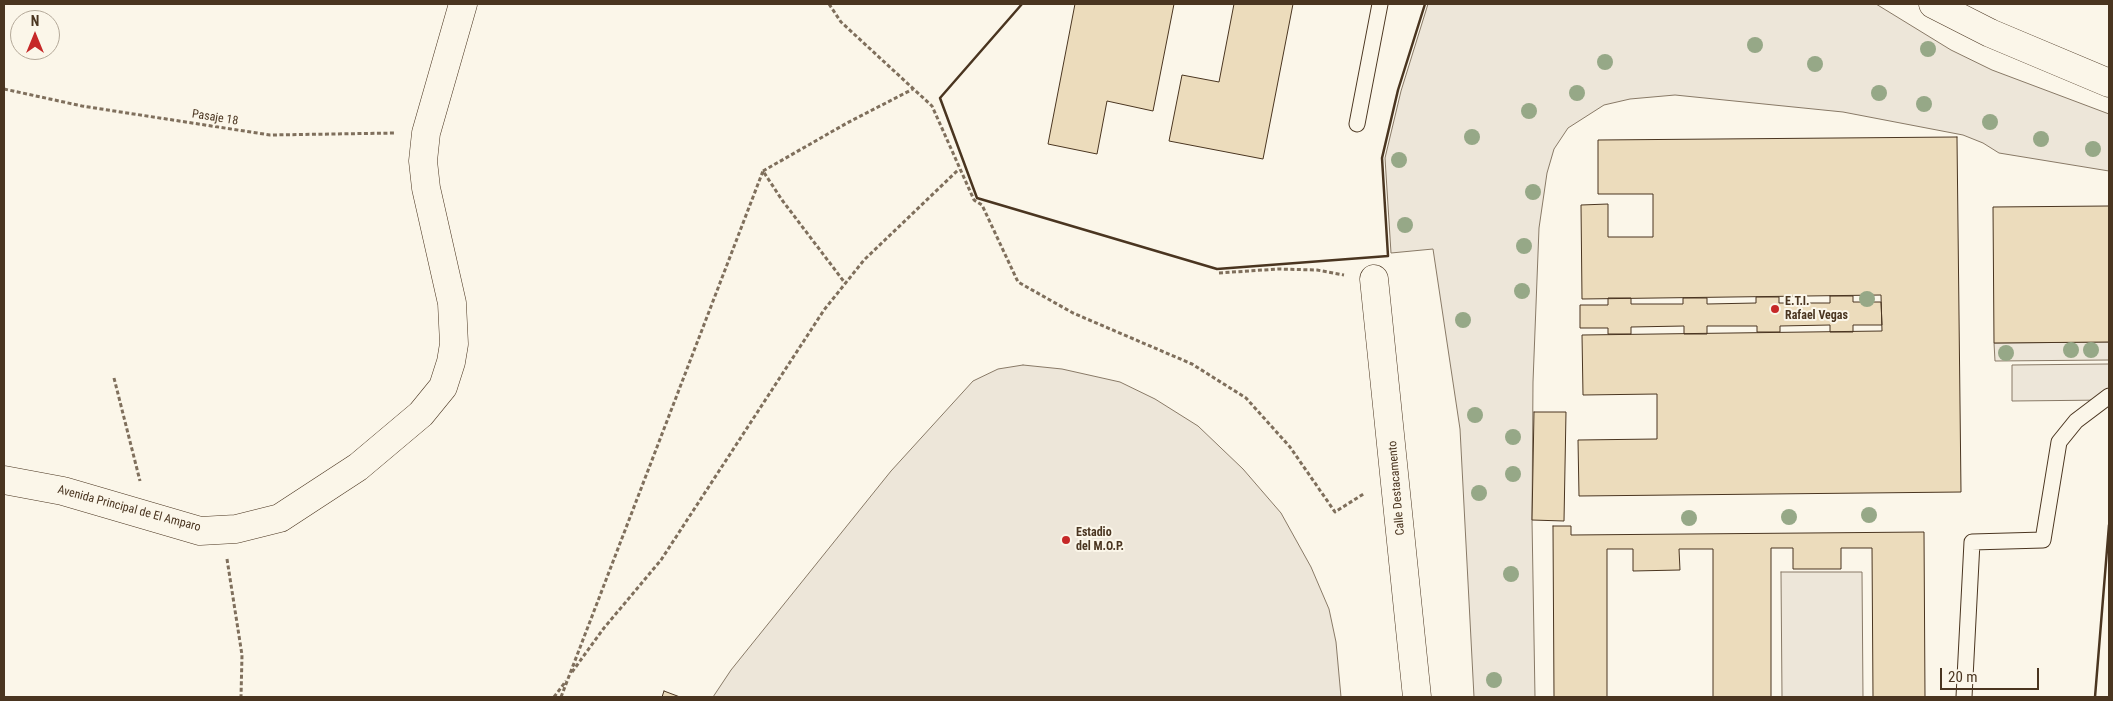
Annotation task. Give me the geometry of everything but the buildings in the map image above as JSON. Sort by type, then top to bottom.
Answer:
[{"type":"main road","name":"Avenida Principal de El Amparo","points":[[4,480],[63,491],[200,531],[236,529],[280,518],[358,467],[421,414],[443,387],[451,362],[454,344],[452,303],[426,188],[423,161],[426,133],[463,4]]},
{"type":"main road","points":[[1933,4],[1990,33],[2109,83]]},
{"type":"main road","name":"Calle Destacamento","points":[[1374,279],[1396,474],[1417,697]]},
{"type":"lane","points":[[1358,124],[1380,4]]},
{"type":"lane","points":[[1964,697],[1972,542],[2043,540],[2059,442],[2076,421],[2109,396]]},
{"type":"path","points":[[830,4],[841,22],[932,106],[974,200],[982,205],[1018,282],[1073,313],[1192,364],[1246,398],[1290,447],[1335,512],[1396,474]]},
{"type":"path","name":"Pasaje 18","points":[[4,89],[82,106],[270,135],[426,133]]},
{"type":"path","points":[[561,697],[763,171],[847,123],[913,89]]},
{"type":"path","points":[[554,697],[604,628],[661,560],[824,310],[864,260],[959,169]]},
{"type":"path","points":[[763,171],[782,200],[845,283]]},
{"type":"path","points":[[1219,273],[1278,269],[1317,270],[1374,279]]},
{"type":"path","points":[[114,378],[149,517]]},
{"type":"path","points":[[222,529],[242,655],[241,697]]},
{"type":"shaded area","points":[[1428,4],[1876,4],[1951,50],[1992,70],[2109,114],[2109,171],[1999,153],[1983,143],[1963,135],[1843,112],[1675,95],[1630,99],[1604,105],[1568,128],[1554,149],[1547,173],[1539,228],[1533,382],[1532,520],[1535,697],[1474,697],[1460,429],[1433,249],[1391,253],[1385,158],[1401,91]]},
{"type":"shaded area","points":[[2109,342],[2109,360],[1995,361],[1994,343]]},
{"type":"shaded area","points":[[2109,364],[2109,400],[2012,401],[2012,365]]},
{"type":"shaded area","name":"Estadio del M.O.P.","points":[[1023,365],[1062,369],[1120,382],[1155,399],[1198,426],[1243,469],[1281,513],[1311,567],[1329,609],[1336,642],[1341,697],[713,697],[731,670],[891,471],[973,381],[998,369]]},
{"type":"shaded area","points":[[1781,572],[1862,572],[1863,697],[1782,697]]},
{"type":"wall","points":[[1022,4],[940,98],[977,198],[1217,269],[1388,256],[1382,158],[1398,90],[1425,4]]},
{"type":"wall","points":[[2095,697],[2109,525]]},
{"type":"place","name":"E.T.I. Rafael Vegas","points":[[1775,309]]},
{"type":"place","name":"Estadio del M.O.P.","points":[[1066,540]]}]
